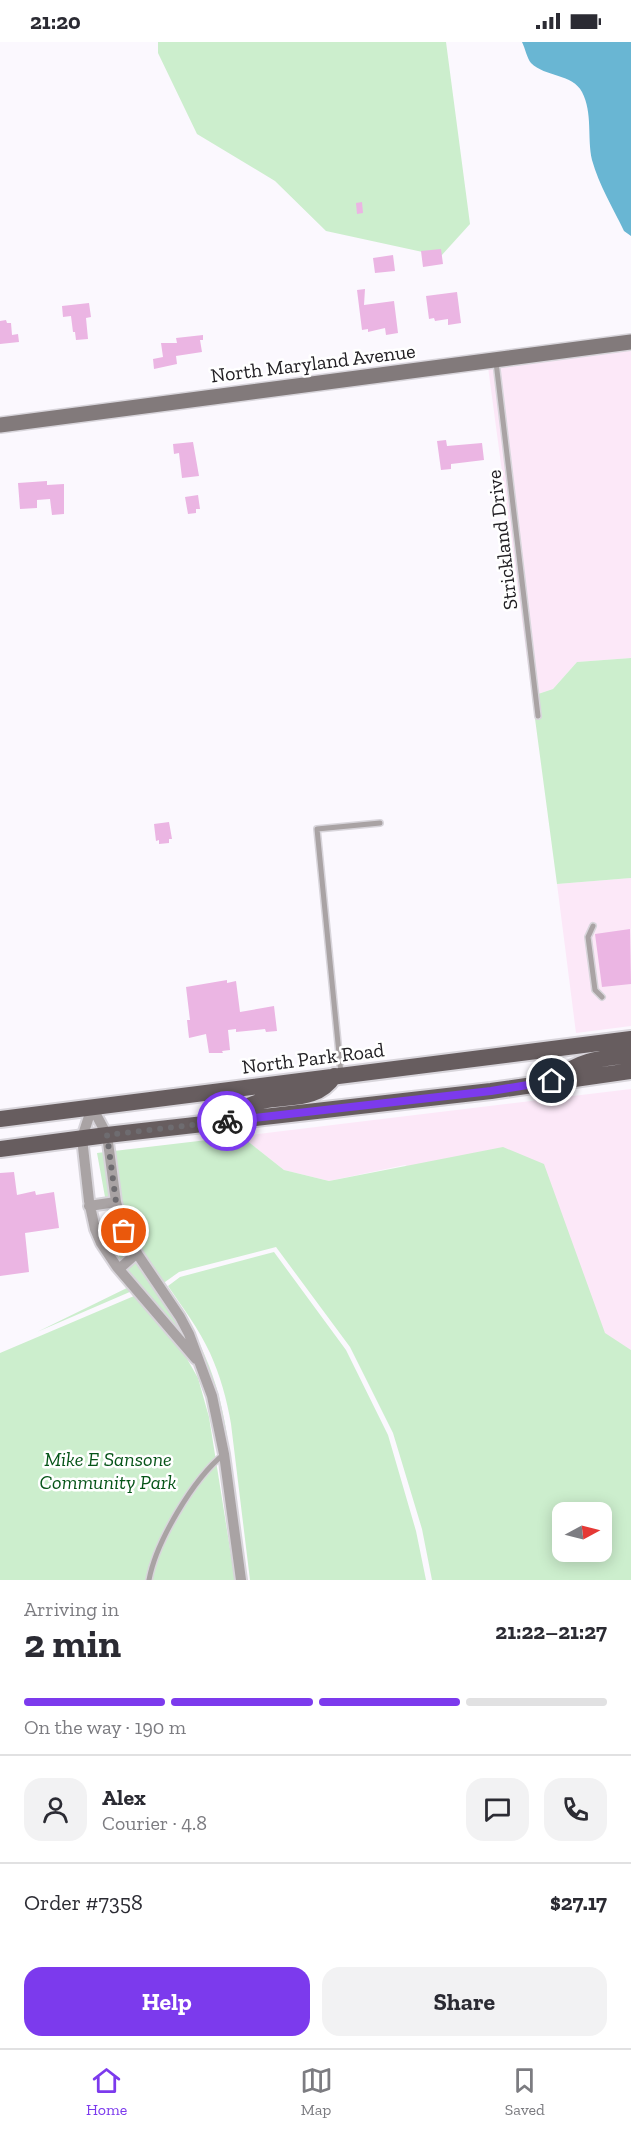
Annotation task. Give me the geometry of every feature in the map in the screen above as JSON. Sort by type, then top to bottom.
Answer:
[{"type":"main road","name":"North Park Road","points":[[0,1119],[631,1039]]},
{"type":"main road","points":[[552,1081],[573,1066],[592,1059],[631,1055]]},
{"type":"main road","points":[[0,1149],[491,1091],[631,1071]]},
{"type":"main road","points":[[209,1123],[261,1101],[310,1095],[328,1086],[338,1076]]},
{"type":"street","name":"North Maryland Avenue","points":[[0,425],[631,342]]},
{"type":"street","points":[[92,1107],[107,1135],[116,1202],[124,1231],[136,1253],[180,1317],[213,1396],[224,1454],[241,1580]]},
{"type":"street","points":[[92,1107],[82,1138],[89,1206],[100,1243],[119,1269],[200,1364]]},
{"type":"street","points":[[89,1206],[116,1202]]},
{"type":"street","points":[[119,1269],[136,1253]]},
{"type":"lane","name":"Strickland Drive","points":[[496,360],[538,716]]},
{"type":"lane","points":[[338,1076],[317,829],[380,823]]},
{"type":"lane","points":[[593,926],[588,937],[595,990],[602,997]]},
{"type":"lane","points":[[149,1580],[152,1565],[166,1533],[205,1472],[224,1454]]},
{"type":"shaded area","points":[[631,348],[631,658],[577,662],[553,689],[532,696],[488,367]]},
{"type":"shaded area","points":[[631,878],[631,1026],[576,1033],[557,884]]},
{"type":"shaded area","points":[[631,1089],[631,1350],[605,1334],[580,1268],[405,1165],[329,1181],[284,1170],[241,1136]]},
{"type":"green space","points":[[158,42],[446,42],[470,224],[441,256],[326,231],[275,181],[197,134],[158,53]]},
{"type":"green space","points":[[631,658],[631,878],[557,884],[532,696],[553,689],[577,662]]},
{"type":"green space","points":[[241,1136],[284,1170],[329,1181],[503,1147],[544,1164],[605,1333],[631,1350],[631,1580],[432,1580],[422,1529],[393,1433],[350,1347],[276,1247],[179,1272],[163,1286],[196,1338],[214,1378],[229,1449],[239,1545],[215,1416],[191,1354],[132,1291],[37,1332],[133,1285],[121,1263],[111,1230],[97,1153]]},
{"type":"green space","name":"Mike E Sansone Community Park","points":[[274,1252],[346,1350],[388,1435],[416,1531],[426,1580],[250,1580],[231,1424],[223,1388],[206,1344],[168,1286],[180,1277]]},
{"type":"green space","name":"Mike E Sansone Community Park","points":[[134,1296],[186,1357],[198,1378],[209,1417],[235,1580],[0,1580],[0,1353]]},
{"type":"water","points":[[522,42],[631,42],[631,236],[624,231],[595,169],[591,152],[588,108],[582,92],[572,82],[537,68],[531,63]]},
{"type":"building","points":[[362,202],[363,213],[357,214],[356,203]]},
{"type":"building","points":[[441,249],[443,264],[423,267],[421,251]]},
{"type":"building","points":[[393,255],[395,271],[375,273],[373,258]]},
{"type":"building","points":[[365,289],[364,305],[394,301],[398,333],[386,335],[385,328],[368,332],[368,329],[362,330],[357,290]]},
{"type":"building","points":[[457,292],[461,323],[448,325],[448,319],[435,321],[434,318],[429,319],[426,296]]},
{"type":"building","points":[[89,303],[91,317],[86,318],[88,339],[76,340],[71,316],[63,317],[62,306]]},
{"type":"building","points":[[6,320],[7,323],[11,323],[12,335],[18,334],[19,342],[0,344],[0,321]]},
{"type":"building","points":[[203,335],[203,340],[200,340],[202,352],[176,356],[177,364],[154,369],[153,359],[163,357],[161,343],[177,343],[176,338]]},
{"type":"building","points":[[446,440],[447,446],[482,443],[484,460],[451,464],[451,469],[441,470],[437,441]]},
{"type":"building","points":[[193,442],[199,476],[182,478],[179,453],[174,454],[173,444]]},
{"type":"building","points":[[47,481],[47,485],[64,484],[64,514],[52,515],[50,499],[37,500],[37,508],[20,509],[18,483]]},
{"type":"building","points":[[198,495],[200,509],[196,509],[196,513],[188,514],[185,497]]},
{"type":"building","points":[[169,822],[172,839],[169,839],[169,843],[159,844],[159,840],[156,841],[154,824]]},
{"type":"building","points":[[630,929],[631,984],[602,987],[595,934]]},
{"type":"building","points":[[227,980],[227,983],[236,981],[240,1012],[274,1006],[277,1031],[266,1032],[265,1029],[236,1032],[236,1029],[228,1030],[230,1050],[222,1051],[223,1053],[209,1053],[206,1034],[189,1038],[187,1020],[190,1020],[186,987]]},
{"type":"building","points":[[14,1172],[17,1195],[35,1191],[36,1195],[54,1192],[59,1228],[25,1233],[29,1272],[0,1276],[0,1173]]},
{"type":"way so far","points":[[124,1231],[116,1202],[107,1135],[227,1121]]},
{"type":"route","points":[[227,1121],[491,1091],[552,1081]]}]
